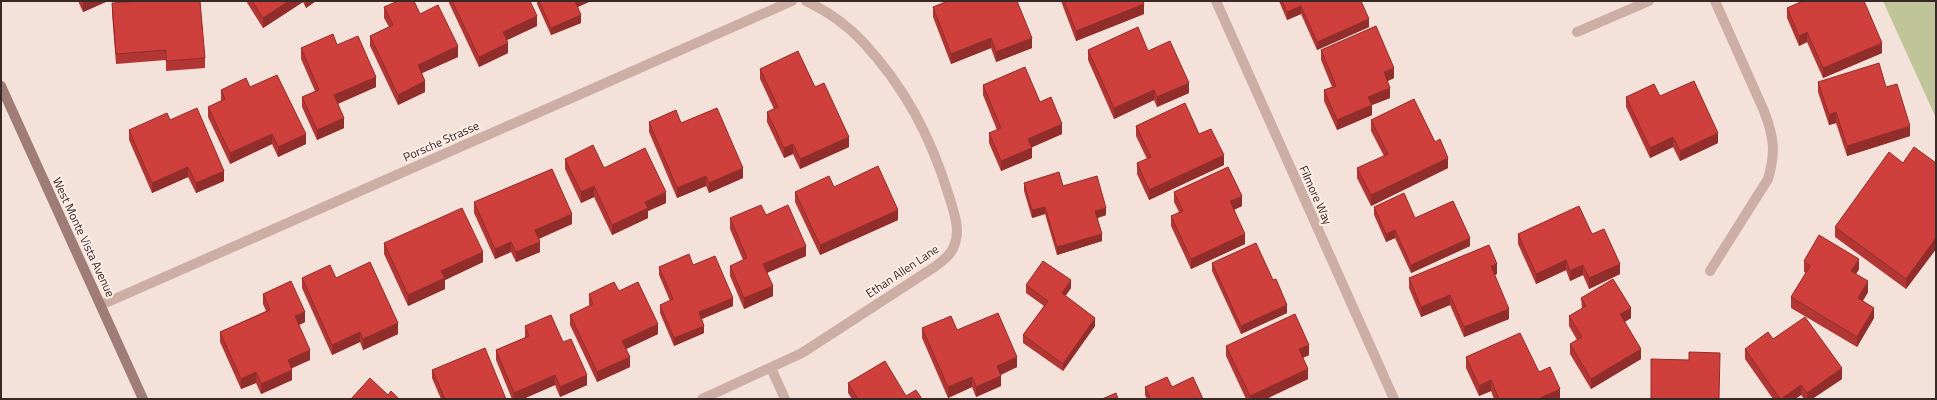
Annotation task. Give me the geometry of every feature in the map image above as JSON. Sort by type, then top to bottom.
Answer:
[{"type":"main road","name":"West Monte Vista Avenue","points":[[1,86],[143,399]]},
{"type":"street","name":"Porsche Strasse","points":[[101,305],[792,1]]},
{"type":"street","name":"Ethan Allen Lane","points":[[702,399],[802,353],[834,333],[936,266],[947,257],[954,248],[958,234],[956,218],[935,155],[922,124],[906,97],[886,69],[862,41],[830,14],[806,1]]},
{"type":"street","name":"Filmore Way","points":[[1216,1],[1394,399]]},
{"type":"street","points":[[1578,32],[1650,1]]},
{"type":"street","points":[[1710,271],[1768,179],[1773,162],[1774,144],[1771,127],[1715,1]]},
{"type":"street","points":[[771,368],[785,399]]},
{"type":"green space","points":[[1883,1],[1936,1],[1936,118]]},
{"type":"building","points":[[139,1],[200,1],[205,58],[166,61],[166,50],[116,54],[112,3]]},
{"type":"building","points":[[252,1],[289,1],[263,18]]},
{"type":"building","points":[[398,1],[414,1],[420,14],[438,5],[458,46],[418,65],[425,81],[398,95],[370,36],[393,25],[384,7]]},
{"type":"building","points":[[452,1],[530,1],[537,16],[503,32],[508,43],[479,57]]},
{"type":"building","points":[[539,1],[575,1],[581,15],[551,28]]},
{"type":"building","points":[[948,1],[1017,1],[1032,38],[996,52],[991,38],[951,54],[933,7]]},
{"type":"building","points":[[1064,1],[1143,1],[1144,4],[1076,31]]},
{"type":"building","points":[[1282,1],[1361,1],[1369,19],[1317,42],[1301,6],[1287,12]]},
{"type":"building","points":[[1803,1],[1864,1],[1882,43],[1823,68],[1807,32],[1799,36],[1787,8]]},
{"type":"building","points":[[1376,26],[1394,68],[1384,72],[1390,88],[1368,97],[1372,105],[1337,120],[1324,90],[1336,86],[1321,50]]},
{"type":"building","points":[[1138,27],[1148,51],[1170,41],[1189,83],[1157,97],[1154,90],[1114,108],[1088,50]]},
{"type":"building","points":[[333,34],[337,45],[358,36],[376,77],[334,95],[344,118],[317,130],[302,97],[319,90],[301,48]]},
{"type":"building","points":[[798,51],[815,87],[824,83],[849,137],[800,159],[793,144],[784,148],[767,112],[778,107],[760,69]]},
{"type":"building","points":[[1879,63],[1886,87],[1897,84],[1910,126],[1847,146],[1836,112],[1829,115],[1818,82]]},
{"type":"building","points":[[1025,67],[1040,102],[1051,97],[1062,124],[1028,139],[1032,148],[1001,161],[989,133],[1001,128],[983,85]]},
{"type":"building","points":[[277,75],[306,134],[278,147],[272,134],[230,153],[208,107],[225,99],[221,90],[246,78],[250,87]]},
{"type":"building","points":[[1694,81],[1718,133],[1680,151],[1673,137],[1650,148],[1626,97],[1654,84],[1660,96]]},
{"type":"building","points":[[1414,99],[1435,142],[1440,139],[1448,158],[1371,195],[1357,168],[1388,154],[1371,120]]},
{"type":"building","points":[[1185,103],[1199,134],[1211,129],[1224,155],[1149,190],[1137,163],[1151,157],[1136,126]]},
{"type":"building","points":[[197,108],[224,171],[196,183],[188,167],[152,183],[129,130],[167,113],[170,120]]},
{"type":"building","points":[[717,108],[743,168],[709,183],[706,176],[677,188],[649,122],[676,110],[681,123]]},
{"type":"building","points":[[593,145],[604,168],[645,148],[666,192],[645,202],[648,208],[612,225],[594,186],[581,192],[565,159]]},
{"type":"building","points":[[1914,147],[1936,163],[1936,238],[1906,279],[1835,227],[1889,152],[1903,163]]},
{"type":"building","points":[[878,166],[898,210],[820,245],[795,192],[829,176],[834,187]]},
{"type":"building","points":[[1228,167],[1242,196],[1230,201],[1245,234],[1191,259],[1171,216],[1183,211],[1174,192]]},
{"type":"building","points":[[552,169],[572,214],[535,230],[540,242],[516,252],[511,242],[495,249],[474,202]]},
{"type":"building","points":[[1059,172],[1063,186],[1097,176],[1106,208],[1095,211],[1102,234],[1057,247],[1045,207],[1032,210],[1024,183]]},
{"type":"building","points":[[1404,193],[1415,218],[1453,201],[1470,238],[1411,265],[1395,230],[1386,234],[1374,207]]},
{"type":"building","points":[[761,205],[766,215],[788,205],[806,246],[763,264],[773,286],[744,298],[730,266],[747,258],[730,218]]},
{"type":"building","points":[[1579,206],[1592,234],[1604,229],[1620,264],[1589,278],[1583,265],[1570,271],[1566,260],[1536,274],[1518,234]]},
{"type":"building","points":[[462,208],[483,252],[441,271],[445,278],[408,295],[384,243]]},
{"type":"building","points":[[1819,235],[1859,259],[1851,271],[1868,281],[1858,298],[1874,308],[1857,337],[1791,297],[1810,266],[1804,261]]},
{"type":"building","points":[[1256,243],[1273,280],[1276,279],[1287,305],[1241,326],[1212,263]]},
{"type":"building","points":[[1489,245],[1497,264],[1491,266],[1509,309],[1464,327],[1450,295],[1421,307],[1409,278]]},
{"type":"building","points":[[689,254],[693,265],[715,256],[733,298],[699,312],[704,326],[674,338],[660,305],[673,299],[659,267]]},
{"type":"building","points":[[1043,261],[1071,280],[1062,293],[1095,318],[1063,364],[1023,335],[1048,301],[1026,285]]},
{"type":"building","points":[[370,262],[398,323],[363,339],[360,332],[332,345],[302,278],[330,265],[336,278]]},
{"type":"building","points":[[1613,279],[1631,308],[1620,314],[1641,349],[1591,379],[1570,344],[1582,337],[1569,316],[1586,306],[1581,298]]},
{"type":"building","points":[[291,281],[305,312],[295,316],[310,350],[288,360],[292,370],[261,384],[256,372],[241,379],[220,332],[270,310],[263,294]]},
{"type":"building","points":[[614,282],[619,291],[638,282],[658,324],[622,341],[630,357],[597,372],[570,315],[593,304],[589,294]]},
{"type":"building","points":[[998,313],[1017,357],[997,366],[1001,376],[976,387],[972,377],[948,387],[922,328],[951,316],[957,330]]},
{"type":"building","points":[[1295,314],[1309,345],[1299,349],[1308,369],[1250,396],[1226,346]]},
{"type":"building","points":[[551,315],[563,342],[571,339],[587,375],[560,387],[555,375],[514,393],[496,350],[529,336],[525,326]]},
{"type":"building","points":[[1805,317],[1842,368],[1807,393],[1801,385],[1780,399],[1745,349],[1768,332],[1773,339]]},
{"type":"building","points":[[1520,333],[1539,372],[1550,367],[1560,389],[1538,399],[1499,399],[1491,380],[1479,386],[1466,357]]},
{"type":"building","points":[[485,348],[506,399],[445,399],[432,370]]},
{"type":"building","points":[[1689,352],[1720,353],[1719,399],[1651,399],[1651,359],[1689,360]]},
{"type":"building","points":[[885,361],[906,396],[916,390],[922,399],[858,399],[848,383]]},
{"type":"building","points":[[1167,377],[1172,387],[1193,377],[1203,399],[1147,399],[1150,397],[1145,387]]},
{"type":"building","points":[[370,378],[388,395],[391,391],[399,399],[351,399]]},
{"type":"building","points":[[1116,393],[1118,399],[1102,399]]}]
